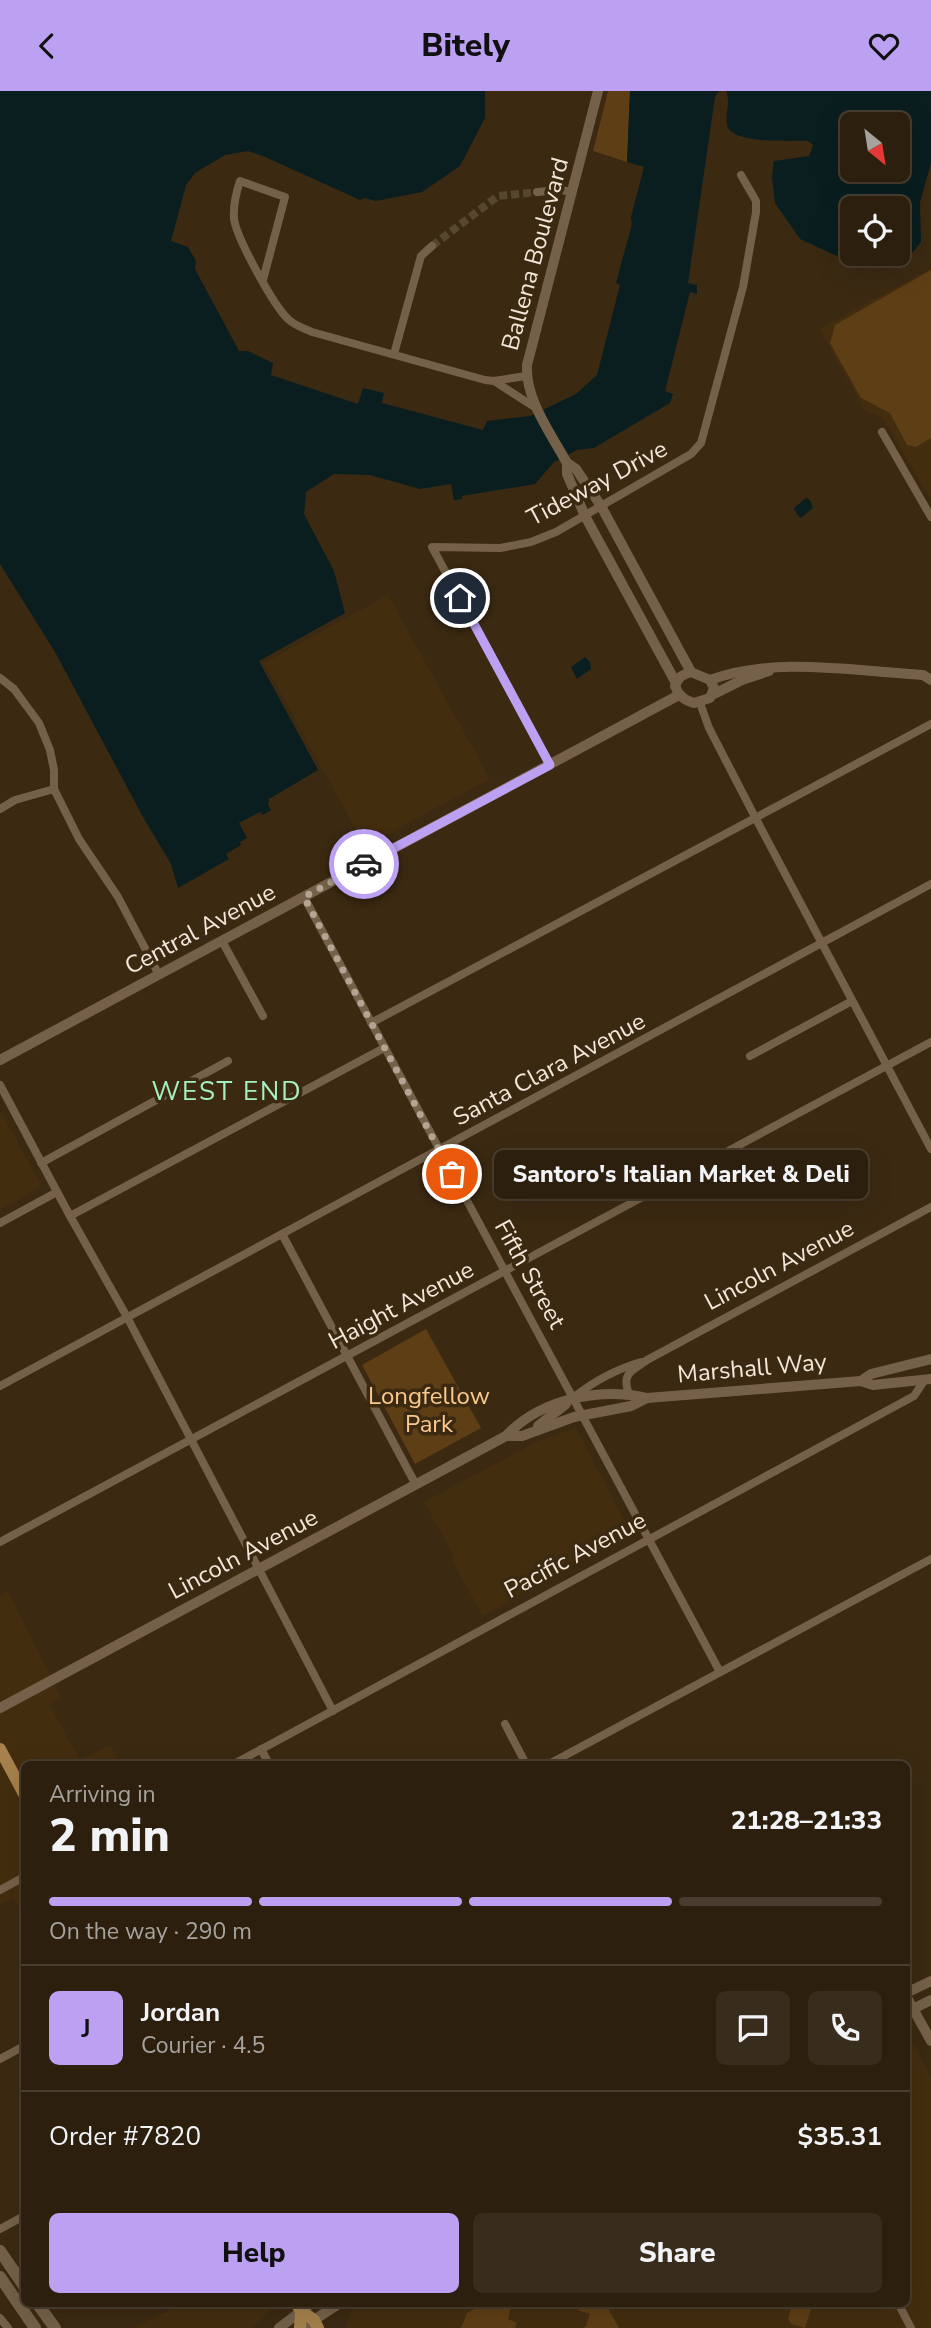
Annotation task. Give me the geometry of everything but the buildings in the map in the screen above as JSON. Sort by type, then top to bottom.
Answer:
[{"type":"main road","points":[[0,1749],[21,1788]]},
{"type":"main road","points":[[0,2251],[21,2282]]},
{"type":"main road","points":[[0,2277],[35,2328]]},
{"type":"main road","points":[[40,2307],[55,2328]]},
{"type":"main road","points":[[299,2307],[316,2324]]},
{"type":"main road","points":[[299,2307],[301,2328]]},
{"type":"street","name":"Ballena Boulevard","points":[[598,91],[526,376],[531,394],[567,463],[567,474],[585,516],[678,689]]},
{"type":"street","name":"Tideway Drive","points":[[550,765],[432,547],[500,548],[531,542],[585,516],[691,454],[702,443],[743,287],[755,212],[756,201],[741,175]]},
{"type":"street","points":[[263,280],[285,197],[240,181],[234,205],[234,219],[242,245],[283,314],[299,327],[494,381],[539,410]]},
{"type":"street","points":[[537,192],[572,192]]},
{"type":"street","points":[[394,354],[421,256],[432,246]]},
{"type":"street","points":[[494,381],[526,376]]},
{"type":"street","points":[[882,432],[931,517]]},
{"type":"street","name":"Ballena Boulevard","points":[[567,463],[576,469],[600,506],[691,672]]},
{"type":"street","points":[[710,680],[741,670],[809,666],[928,675]]},
{"type":"street","points":[[713,694],[714,688],[710,680],[691,672],[683,674],[678,689],[688,701],[700,703],[742,680],[777,669]]},
{"type":"street","points":[[0,678],[13,689],[39,723],[50,750],[54,789],[79,839],[118,897],[159,975]]},
{"type":"street","name":"Central Avenue","points":[[0,1060],[550,765],[678,689]]},
{"type":"street","points":[[700,703],[709,728],[754,817],[931,1149]]},
{"type":"street","points":[[371,1023],[931,724]]},
{"type":"street","points":[[0,809],[15,800],[54,789]]},
{"type":"street","name":"Santa Clara Avenue","points":[[0,1386],[931,884]]},
{"type":"street","name":"Fifth Street","points":[[304,897],[720,1672]]},
{"type":"street","points":[[222,941],[263,1016]]},
{"type":"street","points":[[750,1056],[852,1002]]},
{"type":"street","name":"Haight Avenue","points":[[0,1542],[931,1042]]},
{"type":"street","points":[[70,1216],[384,1048]]},
{"type":"street","points":[[41,1163],[228,1061]]},
{"type":"street","points":[[0,1085],[127,1317],[333,1710]]},
{"type":"street","points":[[0,1223],[57,1192]]},
{"type":"street","name":"Lincoln Avenue","points":[[629,1394],[625,1381],[627,1375],[647,1360],[931,1207]]},
{"type":"street","points":[[282,1234],[416,1485]]},
{"type":"street","name":"Lincoln Avenue","points":[[0,1709],[506,1436],[516,1425],[544,1409],[574,1397],[625,1367],[647,1360]]},
{"type":"street","name":"Marshall Way","points":[[861,1381],[871,1374],[927,1360]]},
{"type":"street","name":"Marshall Way","points":[[574,1397],[629,1394],[648,1398],[861,1381],[873,1385],[929,1377]]},
{"type":"street","name":"Pacific Avenue","points":[[239,1761],[914,1396],[929,1377]]},
{"type":"street","points":[[534,1430],[574,1397]]},
{"type":"street","name":"Marshall Way","points":[[583,1415],[631,1406],[648,1398]]},
{"type":"street","name":"Lincoln Avenue","points":[[506,1436],[522,1436],[583,1415]]},
{"type":"street","points":[[555,1761],[931,1559]]},
{"type":"street","points":[[505,1724],[524,1761]]},
{"type":"street","points":[[261,1749],[267,1761]]},
{"type":"street","points":[[0,1890],[21,1879]]},
{"type":"street","points":[[910,1993],[931,1981]]},
{"type":"street","points":[[931,2000],[910,2010],[931,2041]]},
{"type":"street","points":[[0,2059],[21,2048]]},
{"type":"street","points":[[0,2229],[21,2217]]},
{"type":"street","points":[[279,2328],[299,2307]]},
{"type":"street","points":[[301,2328],[316,2324],[335,2307]]},
{"type":"street","points":[[900,2307],[911,2328]]},
{"type":"street","points":[[0,2318],[8,2328]]},
{"type":"shaded area","points":[[931,268],[931,500],[883,418],[864,410],[820,329]]},
{"type":"shaded area","points":[[388,595],[490,779],[365,846],[264,663]]},
{"type":"shaded area","points":[[0,1110],[42,1186],[0,1210]]},
{"type":"shaded area","points":[[576,1428],[631,1533],[483,1616],[452,1561],[455,1558],[424,1502],[538,1441]]},
{"type":"shaded area","points":[[8,1591],[61,1697],[49,1704],[80,1760],[110,1745],[118,1761],[21,1761],[21,1913],[13,1898],[0,1904],[0,1595]]},
{"type":"shaded area","points":[[910,2038],[931,2078],[931,2328],[346,2328],[350,2312],[356,2307],[910,2307]]},
{"type":"shaded area","points":[[176,2307],[272,2307],[252,2328],[133,2328]]},
{"type":"green space","points":[[608,91],[630,91],[627,162],[593,151]]},
{"type":"green space","points":[[931,270],[931,438],[916,447],[907,445],[890,413],[861,398],[830,343],[835,325]]},
{"type":"green space","name":"Longfellow Park","points":[[426,1329],[481,1428],[415,1464],[362,1365]]},
{"type":"green space","points":[[478,2307],[511,2307],[508,2319],[517,2323],[515,2328],[461,2328],[467,2313]]},
{"type":"green space","points":[[581,2307],[607,2307],[619,2328],[583,2328],[590,2314],[577,2310]]},
{"type":"green space","points":[[812,2307],[805,2328],[791,2324],[788,2319],[791,2308]]},
{"type":"water","points":[[0,91],[485,91],[485,118],[460,166],[422,192],[376,201],[365,198],[360,200],[248,151],[225,155],[195,173],[186,185],[171,241],[188,247],[196,261],[195,269],[239,351],[248,351],[273,363],[271,375],[358,404],[363,388],[384,393],[382,403],[483,430],[487,421],[530,416],[576,394],[597,375],[620,285],[616,283],[644,167],[627,162],[630,91],[719,91],[715,97],[688,283],[697,285],[697,294],[690,292],[665,391],[673,394],[670,403],[594,448],[577,450],[554,462],[535,484],[462,496],[462,499],[454,500],[451,484],[420,489],[370,475],[334,474],[306,492],[304,514],[334,571],[345,613],[259,661],[318,770],[269,799],[271,810],[263,815],[260,812],[239,823],[247,838],[226,854],[229,859],[178,888],[171,864],[55,652],[0,564]]},
{"type":"water","points":[[726,91],[931,91],[931,163],[920,202],[921,242],[910,253],[910,196],[840,196],[840,257],[800,239],[775,203],[772,177],[774,161],[809,156],[813,145],[808,141],[762,140],[738,135],[730,131],[727,124]]},
{"type":"water","points":[[806,498],[810,500],[813,508],[801,518],[794,508]]},
{"type":"water","points":[[585,657],[590,662],[591,669],[577,679],[571,667]]},
{"type":"tunnel","points":[[432,246],[498,196],[537,192]]},
{"type":"way so far","points":[[364,864],[304,897],[452,1174]]},
{"type":"place","name":"Santoro's Italian Market & Deli","points":[[452,1174]]},
{"type":"district","name":"WEST END","points":[[227,1091]]},
{"type":"route","points":[[364,864],[550,765],[460,598]]}]
